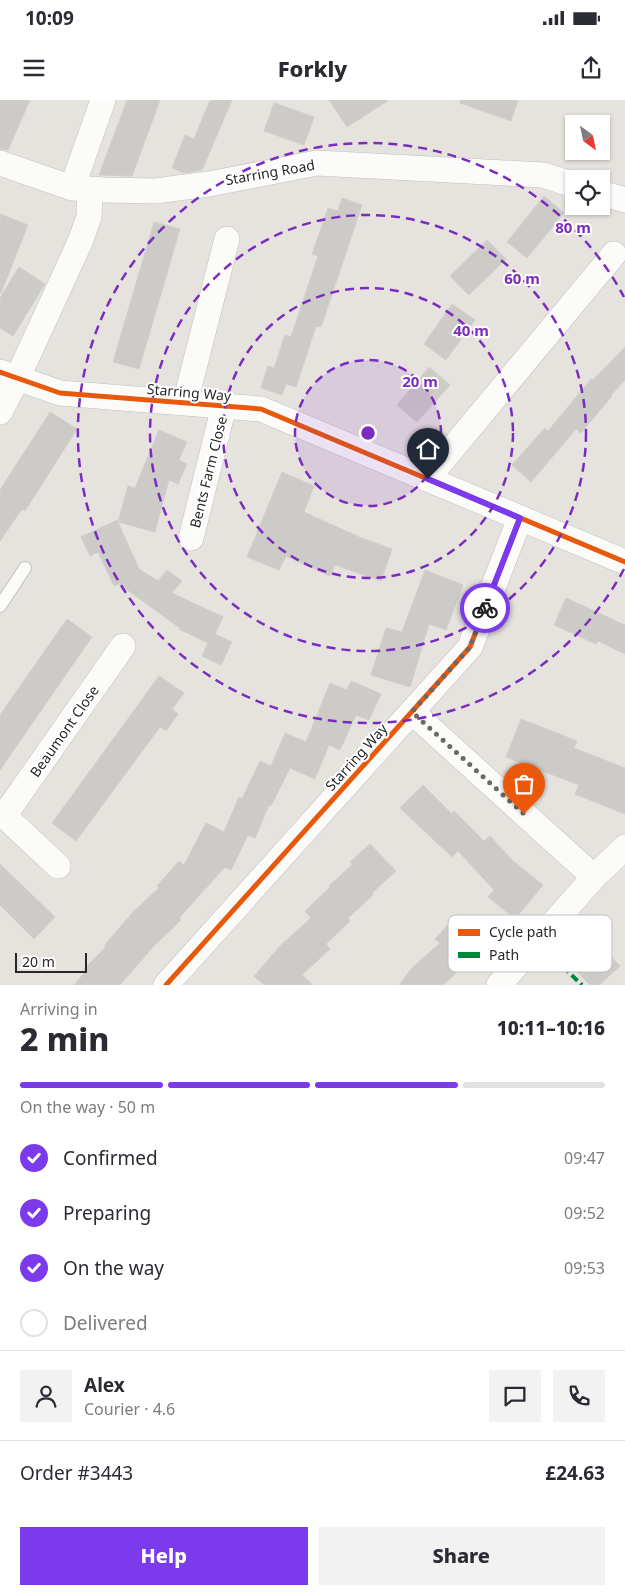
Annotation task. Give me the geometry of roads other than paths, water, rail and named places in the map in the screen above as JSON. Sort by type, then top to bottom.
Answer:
[{"type":"street","points":[[0,412],[9,376],[80,242],[89,217],[81,189],[103,100]]},
{"type":"street","name":"Starring Road","points":[[0,163],[81,189],[156,191],[209,184],[317,163],[543,175],[565,182]]},
{"type":"street","points":[[610,196],[625,200]]},
{"type":"street","points":[[185,403],[227,238]]},
{"type":"street","points":[[428,479],[614,254]]},
{"type":"street","name":"Starring Way","points":[[9,376],[60,393],[261,409],[625,562]]},
{"type":"street","name":"Bents Farm Close","points":[[191,538],[224,406]]},
{"type":"street","name":"Starring Way","points":[[166,985],[470,647],[520,518]]},
{"type":"street","name":"Beaumont Close","points":[[2,814],[123,646]]},
{"type":"street","points":[[412,712],[594,877]]},
{"type":"street","points":[[2,814],[58,866]]},
{"type":"street","points":[[561,915],[594,877],[625,847]]},
{"type":"street","points":[[499,985],[510,972]]},
{"type":"lane","points":[[0,606],[26,568]]}]
